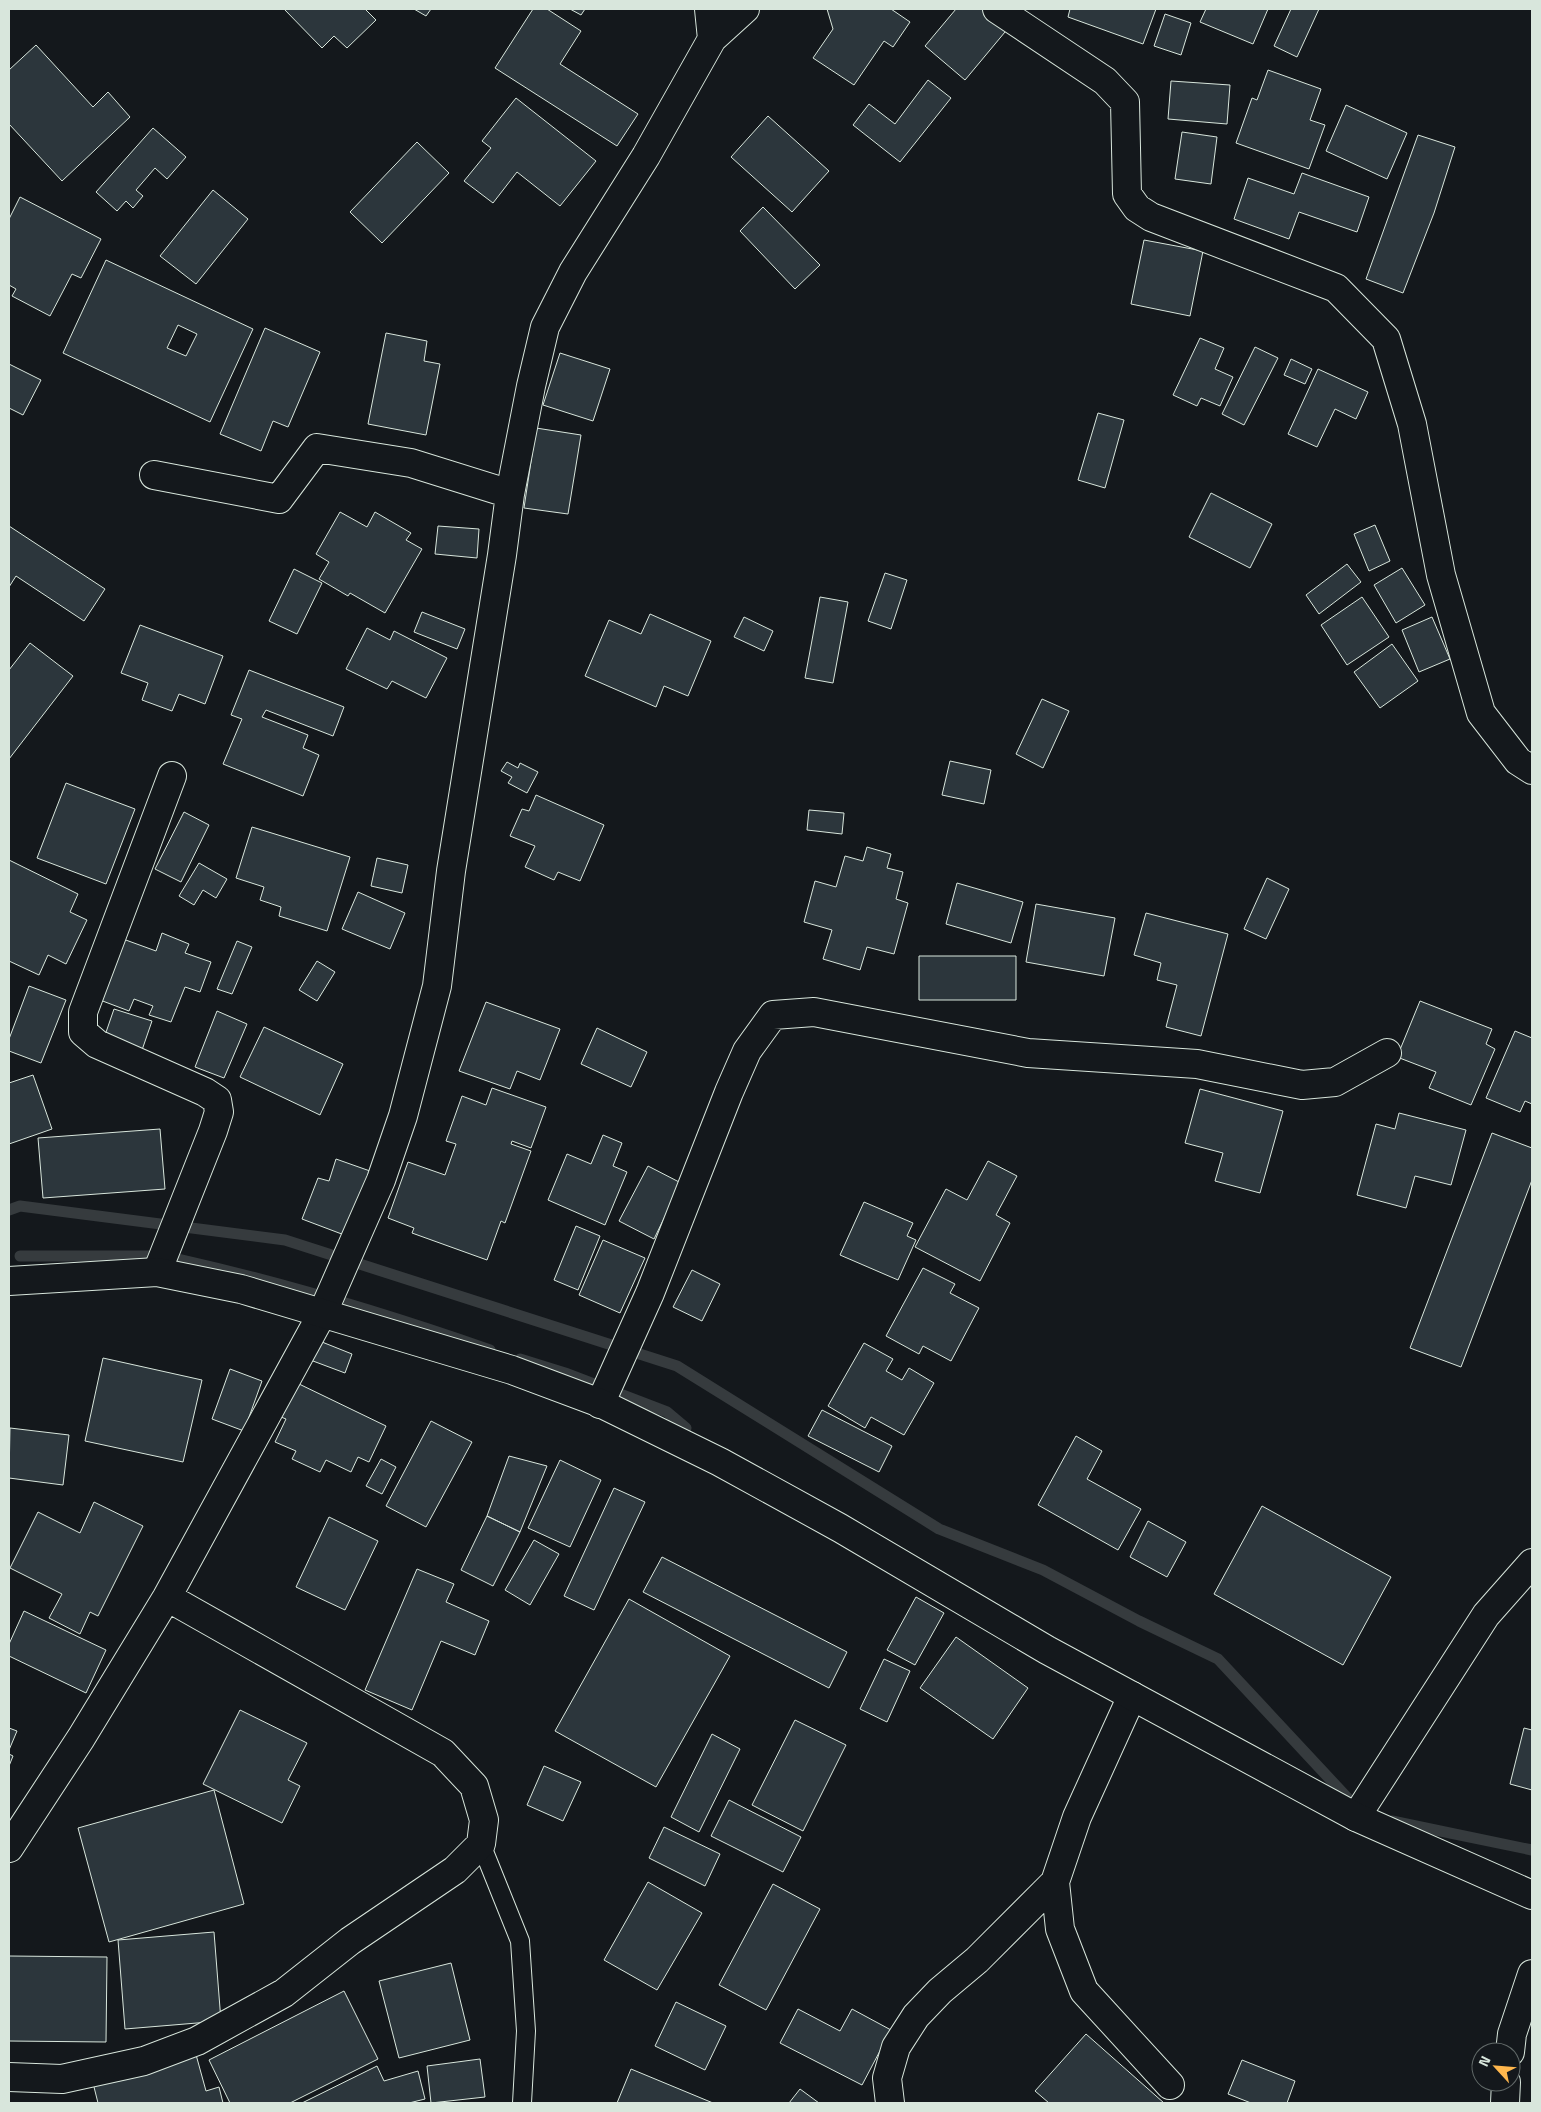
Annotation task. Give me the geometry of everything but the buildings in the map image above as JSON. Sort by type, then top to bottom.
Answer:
[{"type":"street","points":[[709,9],[712,39]]},
{"type":"street","points":[[9,1848],[81,1738],[167,1597],[323,1312],[381,1180],[403,1116],[437,986],[451,871],[502,555],[510,494],[531,386],[545,328],[573,272],[646,156],[712,39],[745,9]]},
{"type":"street","points":[[997,9],[1105,81],[1125,102],[1127,194],[1137,208],[1151,217],[1336,288],[1386,339],[1412,424],[1440,575],[1481,713],[1518,761],[1532,770]]},
{"type":"street","points":[[154,476],[279,499],[317,448],[411,463],[510,494]]},
{"type":"street","points":[[157,1272],[213,1131],[219,1112],[217,1100],[205,1092],[98,1044],[83,1032],[83,1012],[172,776]]},
{"type":"street","points":[[600,1404],[650,1293],[747,1051],[773,1015],[814,1012],[1028,1053],[1197,1064],[1302,1085],[1335,1082],[1387,1053]]},
{"type":"street","points":[[9,1282],[157,1272],[241,1289],[512,1370],[600,1404],[720,1462],[832,1523],[1047,1650],[1356,1818],[1532,1896]]},
{"type":"street","points":[[1356,1818],[1486,1615],[1532,1563]]},
{"type":"street","points":[[9,2077],[62,2079],[144,2061],[197,2041],[284,1993],[350,1940],[455,1870],[481,1844],[484,1820],[474,1786],[443,1753],[167,1597]]},
{"type":"street","points":[[1132,1696],[1076,1817],[1056,1882],[1060,1929],[1084,1991],[1170,2085]]},
{"type":"street","points":[[890,2103],[887,2078],[896,2047],[916,2016],[940,1991],[977,1960],[1056,1882]]},
{"type":"street","points":[[1511,2042],[1532,1974]]},
{"type":"lane","points":[[481,1844],[520,1941],[526,2031],[522,2103]]},
{"type":"waterway","points":[[9,1210],[20,1206],[285,1240],[677,1366],[939,1529],[1043,1570],[1139,1621],[1218,1659],[1355,1806]]},
{"type":"waterway","points":[[20,1256],[155,1256]]},
{"type":"waterway","points":[[178,1259],[257,1278],[335,1300],[490,1350]]},
{"type":"waterway","points":[[520,1359],[565,1373],[667,1412],[686,1428]]},
{"type":"waterway","points":[[1392,1821],[1532,1850]]}]
